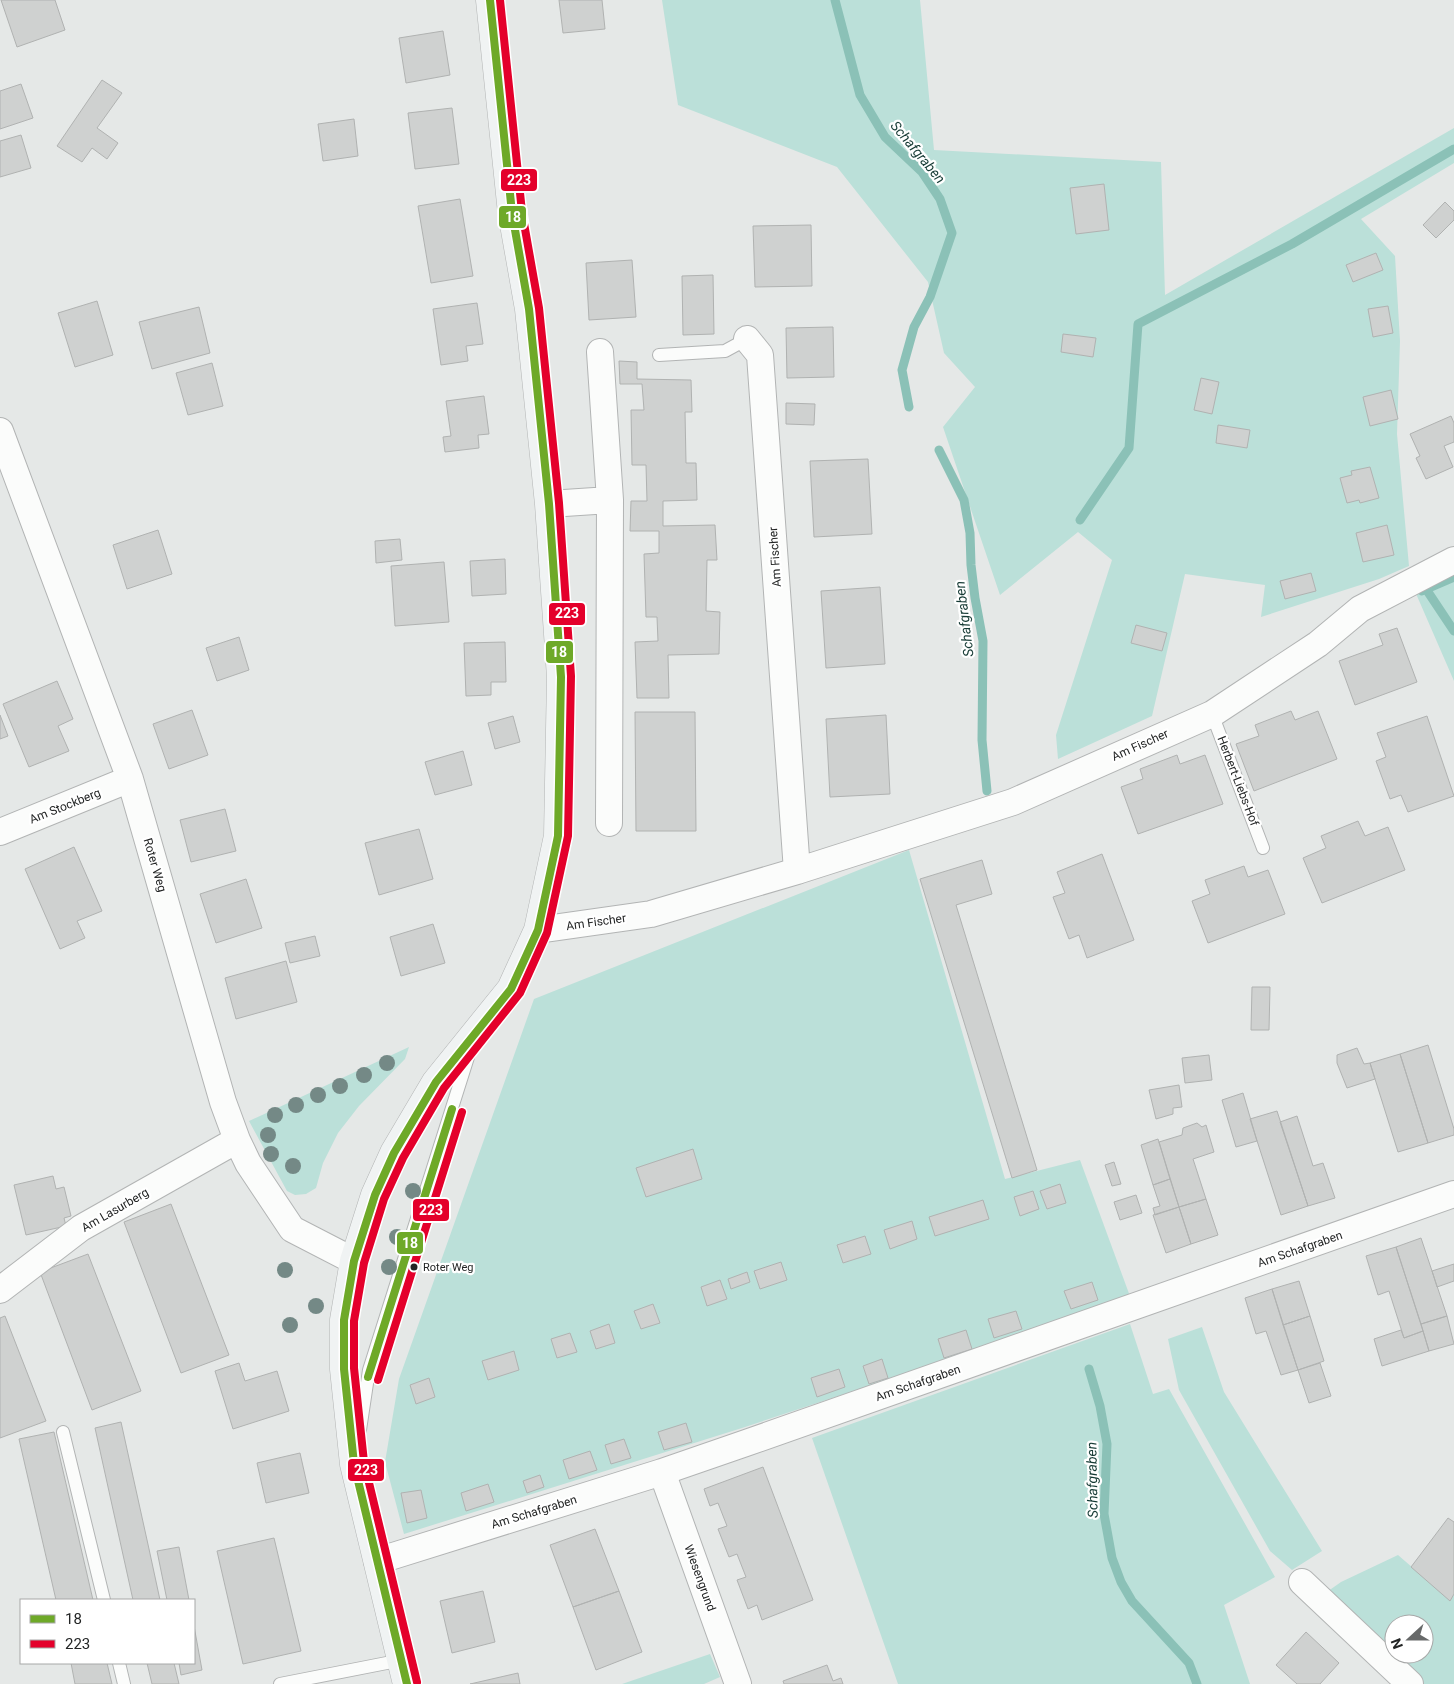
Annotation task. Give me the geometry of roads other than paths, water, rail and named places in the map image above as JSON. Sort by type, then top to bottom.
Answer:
[{"type":"main road","points":[[405,1672],[354,1464],[344,1369],[344,1320],[354,1261],[375,1195],[394,1153],[436,1082],[511,989],[538,930],[558,836],[561,677],[549,504],[529,309],[512,213],[490,0]]},
{"type":"street","name":"Am Fischer","points":[[747,339],[760,355],[797,871]]},
{"type":"street","points":[[600,352],[610,500],[609,822]]},
{"type":"street","name":"Roter Weg","points":[[0,431],[130,779],[223,1102],[237,1140],[248,1163],[292,1229],[354,1261]]},
{"type":"street","points":[[549,504],[610,500]]},
{"type":"street","name":"Am Fischer","points":[[538,930],[651,914],[797,871],[1013,802],[1212,714],[1318,644],[1360,609],[1454,560]]},
{"type":"street","name":"Am Stockberg","points":[[0,832],[130,779]]},
{"type":"street","name":"Am Lasurberg","points":[[0,1290],[81,1228],[237,1140]]},
{"type":"street","name":"Am Schafgraben","points":[[377,1561],[662,1472],[1454,1194]]},
{"type":"street","name":"Wiesengrund","points":[[662,1472],[738,1684]]},
{"type":"street","points":[[1302,1582],[1410,1684]]},
{"type":"lane","name":"Am Fischer","points":[[659,355],[725,351],[747,339]]},
{"type":"lane","name":"Herbert-Liebs-Hof","points":[[1212,714],[1264,848]]},
{"type":"lane","points":[[354,1464],[370,1370],[476,1033]]},
{"type":"lane","points":[[63,1432],[104,1599]]},
{"type":"lane","points":[[119,1664],[124,1684]]},
{"type":"lane","points":[[280,1684],[405,1672]]},
{"type":"waterway","name":"Schafgraben","points":[[835,0],[860,95],[885,137],[922,172],[940,199],[952,233],[930,297],[914,327],[902,370],[909,407]]},
{"type":"waterway","points":[[1080,520],[1129,448],[1138,324],[1292,244],[1454,149]]},
{"type":"waterway","name":"Schafgraben","points":[[939,450],[964,500],[970,533],[971,565],[983,641],[982,740],[987,791]]},
{"type":"waterway","points":[[1422,591],[1454,577]]},
{"type":"waterway","points":[[1426,589],[1454,631]]},
{"type":"waterway","name":"Schafgraben","points":[[1089,1369],[1100,1406],[1107,1444],[1104,1514],[1112,1558],[1121,1582],[1132,1601],[1189,1663],[1197,1684]]},
{"type":"place","name":"Roter Weg","points":[[414,1267]]}]
